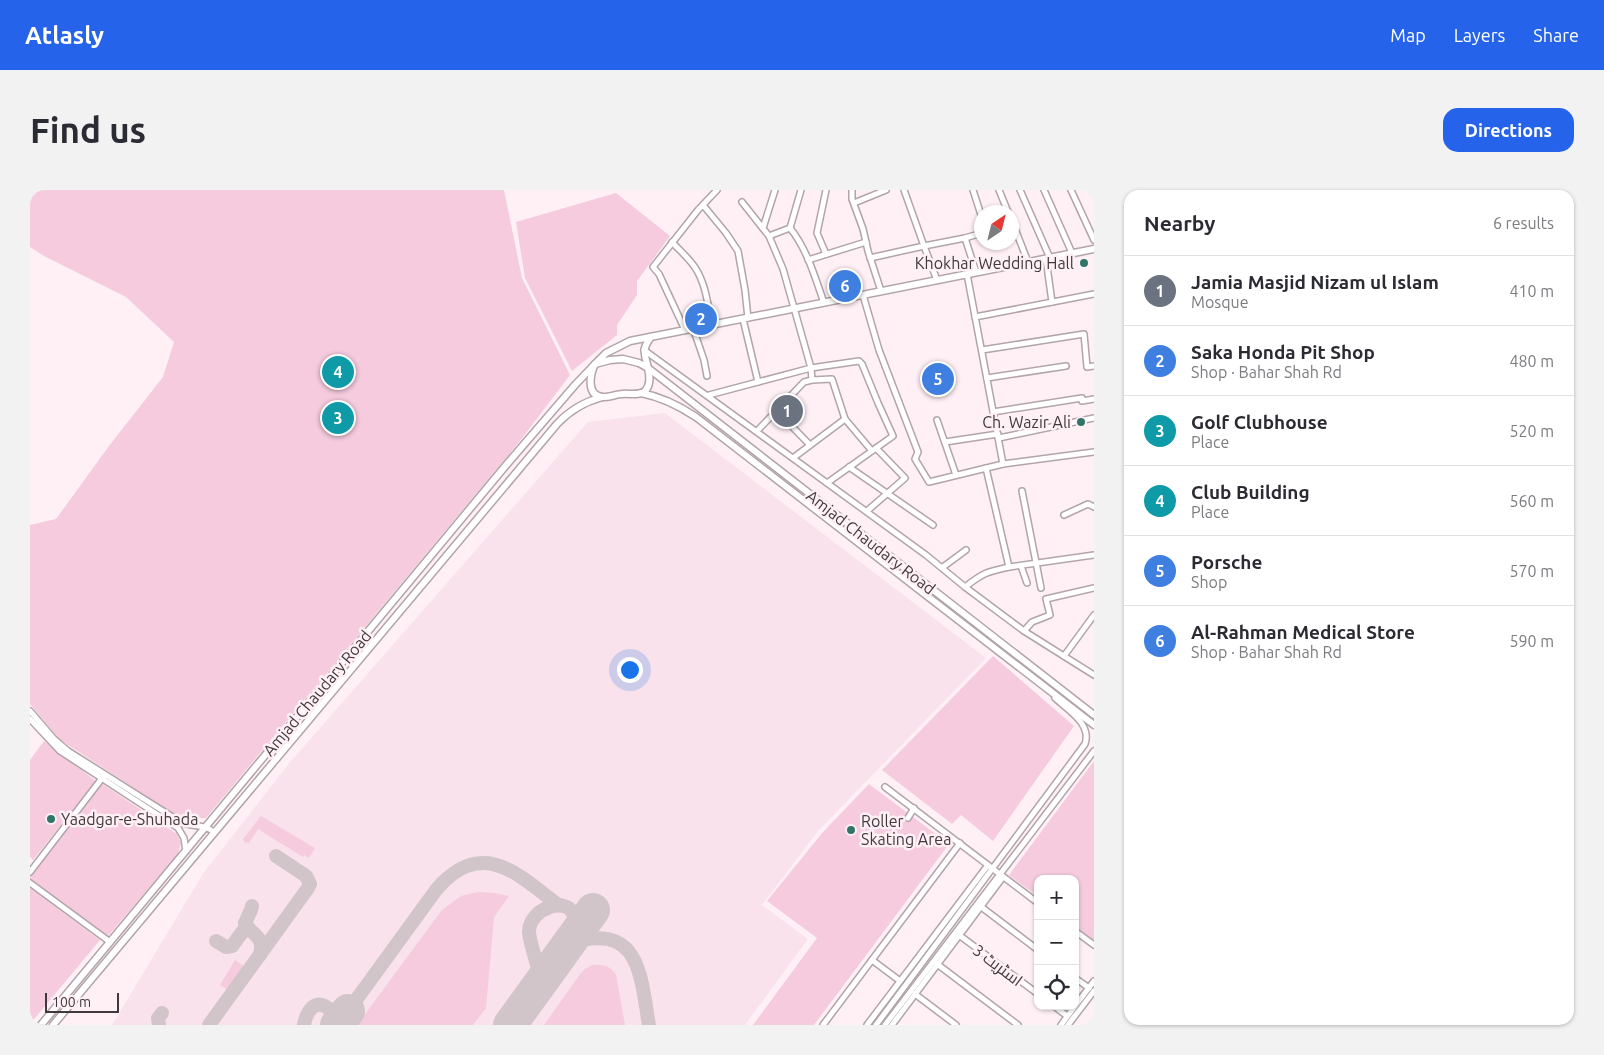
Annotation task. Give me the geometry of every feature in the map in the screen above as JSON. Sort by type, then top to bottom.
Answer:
[{"type":"main road","name":"Amjad Chaudary Road","points":[[42,1025],[507,464],[575,384],[606,353],[630,341],[1094,249]]},
{"type":"main road","points":[[648,368],[639,363],[623,359],[595,364],[590,378],[590,385],[594,392],[602,397],[620,394],[640,394],[644,392],[650,374],[644,349],[645,343],[650,337]]},
{"type":"main road","name":"Amjad Chaudary Road","points":[[648,368],[1094,715]]},
{"type":"main road","name":"Amjad Chaudary Road","points":[[640,394],[666,400],[696,417],[1094,725]]},
{"type":"main road","name":"Amjad Chaudary Road","points":[[53,1025],[557,424],[566,414],[578,406],[602,397]]},
{"type":"street","points":[[685,330],[659,274],[653,268],[672,242],[717,190]]},
{"type":"street","points":[[763,228],[775,190]]},
{"type":"street","points":[[790,228],[801,190]]},
{"type":"street","points":[[826,190],[817,233],[826,254]]},
{"type":"street","points":[[852,190],[854,203],[881,291]]},
{"type":"street","points":[[854,203],[886,190]]},
{"type":"street","points":[[904,190],[937,280]]},
{"type":"street","points":[[973,190],[978,205]]},
{"type":"street","points":[[999,190],[1005,205]]},
{"type":"street","points":[[1020,190],[1048,258],[1052,302]]},
{"type":"street","points":[[1044,190],[1072,254]]},
{"type":"street","points":[[1071,190],[1094,240]]},
{"type":"street","points":[[742,202],[769,236],[783,268],[811,368],[812,380]]},
{"type":"street","points":[[703,205],[738,251],[745,290],[745,318],[758,382]]},
{"type":"street","points":[[769,236],[790,228]]},
{"type":"street","points":[[790,228],[796,235],[808,260],[824,303]]},
{"type":"street","points":[[870,258],[974,235]]},
{"type":"street","points":[[965,238],[976,272]]},
{"type":"street","points":[[1019,241],[1028,262]]},
{"type":"street","points":[[672,242],[695,267],[700,276],[704,286],[712,325]]},
{"type":"street","points":[[808,260],[866,242]]},
{"type":"street","points":[[967,274],[1003,464]]},
{"type":"street","points":[[975,317],[1094,294]]},
{"type":"street","points":[[863,295],[879,350],[918,452],[915,459],[929,482],[1003,464],[1094,452]]},
{"type":"street","points":[[693,328],[704,360],[707,376]]},
{"type":"street","points":[[982,350],[1084,334],[1087,367],[1094,368]]},
{"type":"street","points":[[644,349],[943,567],[965,587],[1024,631],[1094,675]]},
{"type":"street","points":[[708,395],[811,368],[859,361],[893,436],[827,483]]},
{"type":"street","points":[[987,378],[1066,366]]},
{"type":"street","points":[[757,431],[804,382],[832,380],[845,419],[905,478],[886,492],[867,511]]},
{"type":"street","points":[[994,412],[1082,398],[1082,401],[1094,399]]},
{"type":"street","points":[[776,410],[810,445]]},
{"type":"street","points":[[945,442],[998,436],[1094,418]]},
{"type":"street","points":[[793,458],[845,419]]},
{"type":"street","points":[[937,420],[956,475]]},
{"type":"street","points":[[849,467],[933,525]]},
{"type":"street","points":[[986,468],[1009,567]]},
{"type":"street","points":[[1022,491],[1041,588]]},
{"type":"street","points":[[1064,515],[1088,504],[1094,508]]},
{"type":"street","points":[[943,567],[966,550]]},
{"type":"street","points":[[965,587],[987,571],[1094,555]]},
{"type":"street","points":[[1021,566],[1026,583]]},
{"type":"street","points":[[1024,631],[1032,622],[1050,615],[1046,599],[1094,588]]},
{"type":"street","points":[[1064,656],[1094,615]]},
{"type":"street","points":[[867,1025],[1087,740],[1086,729],[1083,724],[1032,677]]},
{"type":"street","points":[[30,711],[61,745],[178,828],[184,838],[186,851]]},
{"type":"street","points":[[30,719],[60,751],[176,820],[190,826],[206,826],[214,832]]},
{"type":"street","points":[[885,1025],[1094,751]]},
{"type":"street","points":[[30,872],[103,776]]},
{"type":"street","points":[[885,787],[1034,900]]},
{"type":"street","points":[[908,818],[914,808]]},
{"type":"street","points":[[823,1025],[960,843]]},
{"type":"street","points":[[876,1025],[990,866]]},
{"type":"street","points":[[894,1024],[1001,875]]},
{"type":"street","points":[[30,883],[110,942]]},
{"type":"street","points":[[980,906],[1034,947]]},
{"type":"street","points":[[1079,934],[1094,945]]},
{"type":"street","name":"اسٹریٹ 3","points":[[959,935],[1034,991]]},
{"type":"street","points":[[872,960],[900,981]]},
{"type":"street","points":[[937,964],[1018,1025]]},
{"type":"street","points":[[1079,981],[1091,989]]},
{"type":"street","points":[[1068,1025],[1094,981]]},
{"type":"street","points":[[1079,1002],[1091,989]]},
{"type":"street","points":[[915,994],[956,1025]]},
{"type":"street","points":[[1059,1010],[1067,1016]]},
{"type":"street","points":[[1061,1025],[1072,1010]]},
{"type":"street","points":[[35,1025],[46,1019]]},
{"type":"shaded area","points":[[30,190],[504,190],[522,278],[570,375],[520,441],[206,818],[180,818],[59,739],[30,704],[30,525],[56,519],[109,446],[163,377],[174,342],[126,297],[44,256],[30,247]]},
{"type":"shaded area","points":[[616,193],[670,236],[637,281],[637,295],[617,325],[617,335],[572,371],[525,278],[516,222]]},
{"type":"shaded area","points":[[665,413],[986,658],[818,831],[762,905],[808,939],[745,1025],[112,1025],[204,872],[291,761],[588,422]]},
{"type":"shaded area","points":[[993,656],[1074,726],[993,841],[961,815],[952,824],[882,770]]},
{"type":"shaded area","points":[[44,741],[96,781],[33,860],[30,857],[30,760]]},
{"type":"shaded area","points":[[1094,761],[1094,941],[1079,929],[1079,875],[1034,875],[1034,894],[1009,875]]},
{"type":"shaded area","points":[[101,783],[177,834],[181,843],[178,854],[108,936],[30,880],[30,875]]},
{"type":"shaded area","points":[[869,784],[949,844],[814,1025],[753,1025],[817,938],[767,901],[823,832]]},
{"type":"shaded area","points":[[261,816],[315,848],[309,858],[304,855],[303,857],[258,829],[249,843],[244,842],[243,839]]},
{"type":"shaded area","points":[[30,888],[100,940],[30,1024]]},
{"type":"shaded area","points":[[478,892],[509,896],[494,917],[486,1008],[473,1025],[357,1025],[442,910],[461,896]]},
{"type":"shaded area","points":[[235,960],[244,966],[228,990],[220,985]]},
{"type":"shaded area","points":[[593,965],[606,966],[612,969],[616,975],[625,1025],[544,1025],[581,973]]},
{"type":"taxiway","points":[[209,1025],[310,884],[306,876],[276,856]]},
{"type":"taxiway","points":[[348,1011],[436,890],[452,874],[468,865],[484,863],[513,872],[558,905]]},
{"type":"taxiway","points":[[538,986],[540,980],[539,973],[529,931],[531,923],[536,916],[542,911],[557,905],[565,906],[570,910],[574,916],[574,923],[569,943]]},
{"type":"taxiway","points":[[250,930],[245,923],[252,906]]},
{"type":"taxiway","points":[[216,941],[226,947],[232,946],[243,931],[250,930],[260,941],[260,955]]},
{"type":"taxiway","points":[[569,943],[592,938],[610,940],[623,946],[632,957],[638,971],[643,987],[649,1025]]},
{"type":"taxiway","points":[[304,1025],[307,1015],[317,1005],[325,1006],[329,1009],[333,1013],[338,1025]]},
{"type":"taxiway","points":[[159,1025],[158,1018],[162,1013]]},
{"type":"runway","points":[[510,1025],[593,910]]},
{"type":"runway","points":[[337,1025],[348,1011]]},
{"type":"place","name":"Khokhar Wedding Hall","points":[[1084,263]]},
{"type":"place","name":"Al-Rahman Medical Store","points":[[845,286]]},
{"type":"place","name":"Saka Honda Pit Shop","points":[[701,319]]},
{"type":"place","name":"Club Building","points":[[338,372]]},
{"type":"place","name":"Porsche","points":[[938,379]]},
{"type":"place","name":"Jamia Masjid Nizam ul Islam","points":[[787,411]]},
{"type":"place","name":"Golf Clubhouse","points":[[338,418]]},
{"type":"place","name":"Ch. Wazir Ali","points":[[1081,422]]},
{"type":"place","name":"Yaadgar-e-Shuhada","points":[[51,819]]},
{"type":"place","name":"Roller Skating Area","points":[[851,830]]}]
